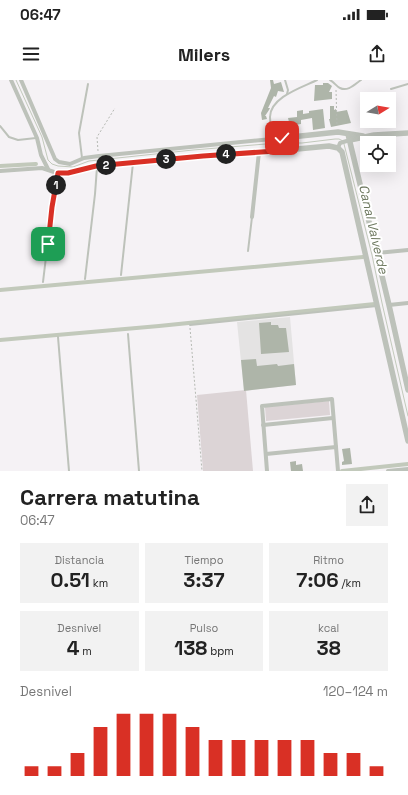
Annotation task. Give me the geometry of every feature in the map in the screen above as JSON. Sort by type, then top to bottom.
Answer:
[{"type":"street","points":[[11,80],[37,138],[41,155],[48,170]]},
{"type":"street","points":[[21,80],[55,159],[64,164],[70,164],[99,156],[274,138],[279,144],[329,146],[339,145],[360,137]]},
{"type":"street","points":[[0,171],[31,168],[58,173],[68,173],[97,166],[259,152],[279,144],[338,132],[363,136],[408,133]]},
{"type":"street","points":[[348,134],[348,141],[390,304],[408,390]]},
{"type":"street","points":[[339,145],[342,152],[378,306],[408,441]]},
{"type":"street","points":[[252,217],[259,152]]},
{"type":"street","points":[[377,253],[408,250]]},
{"type":"street","points":[[390,304],[408,303]]},
{"type":"street","points":[[267,471],[262,406],[332,399],[338,471]]},
{"type":"street","points":[[263,425],[333,418]]},
{"type":"street","points":[[266,454],[336,447]]},
{"type":"street","points":[[388,471],[408,469]]},
{"type":"lane","points":[[285,80],[288,90],[287,94]]},
{"type":"lane","points":[[274,138],[270,117],[271,112],[279,100],[287,94],[317,80]]},
{"type":"lane","points":[[330,80],[340,88],[348,89],[361,80]]},
{"type":"lane","points":[[82,160],[80,133],[88,84]]},
{"type":"lane","points":[[391,89],[408,84]]},
{"type":"lane","points":[[0,126],[8,137],[18,140],[37,138]]},
{"type":"lane","points":[[121,275],[133,163]]},
{"type":"lane","points":[[85,279],[97,166]]},
{"type":"lane","points":[[43,282],[52,207],[58,173]]},
{"type":"lane","points":[[248,251],[252,217]]},
{"type":"lane","points":[[190,324],[378,306]]},
{"type":"lane","points":[[128,334],[139,471]]},
{"type":"lane","points":[[58,337],[69,471]]},
{"type":"path","points":[[335,83],[338,132]]},
{"type":"path","points":[[99,156],[97,137],[115,108]]},
{"type":"path","points":[[190,324],[202,471]]},
{"type":"shaded area","points":[[290,317],[296,385],[244,391],[237,322]]},
{"type":"shaded area","points":[[246,390],[253,471],[203,471],[197,395]]},
{"type":"shaded area","points":[[329,401],[330,415],[266,421],[265,407]]},
{"type":"building","points":[[270,80],[273,80],[274,84],[281,82],[284,92],[278,91],[276,97],[274,96],[268,108],[270,108],[265,116],[267,119],[262,120],[261,113],[271,88]]},
{"type":"building","points":[[323,83],[328,83],[332,86],[329,92],[332,92],[332,99],[314,101],[315,85],[323,85]]},
{"type":"building","points":[[330,106],[334,106],[334,110],[336,109],[336,112],[347,110],[351,123],[331,127],[329,119]]},
{"type":"building","points":[[323,109],[325,128],[313,130],[312,118],[301,120],[301,124],[290,126],[290,132],[286,132],[286,122],[289,122],[288,118],[297,117],[297,111],[303,110],[303,114],[309,113],[309,111]]},
{"type":"building","points":[[271,322],[271,325],[278,325],[279,328],[286,328],[289,352],[261,354],[259,323]]},
{"type":"building","points":[[256,359],[257,366],[294,364],[296,385],[244,391],[241,360]]},
{"type":"building","points":[[350,448],[352,464],[342,465],[342,462],[344,461],[342,449]]},
{"type":"building","points":[[296,461],[296,465],[302,464],[303,471],[291,471],[290,462]]},
{"type":"waterway","name":"Canal Valverde","points":[[16,80],[42,137],[48,160],[52,164],[58,166],[73,167],[89,161],[278,143]]},
{"type":"waterway","name":"Canal Valverde","points":[[283,143],[302,143],[335,139],[343,141]]},
{"type":"waterway","name":"Canal Valverde","points":[[344,144],[372,255],[408,416]]},
{"type":"waterway","points":[[0,166],[36,164]]},
{"type":"waterway","points":[[0,290],[363,257]]},
{"type":"waterway","points":[[0,340],[159,326],[375,304]]},
{"type":"waterway","points":[[342,471],[408,464]]},
{"type":"route","points":[[48,244],[58,173],[74,172],[96,166],[232,153],[276,151],[282,138]]}]
